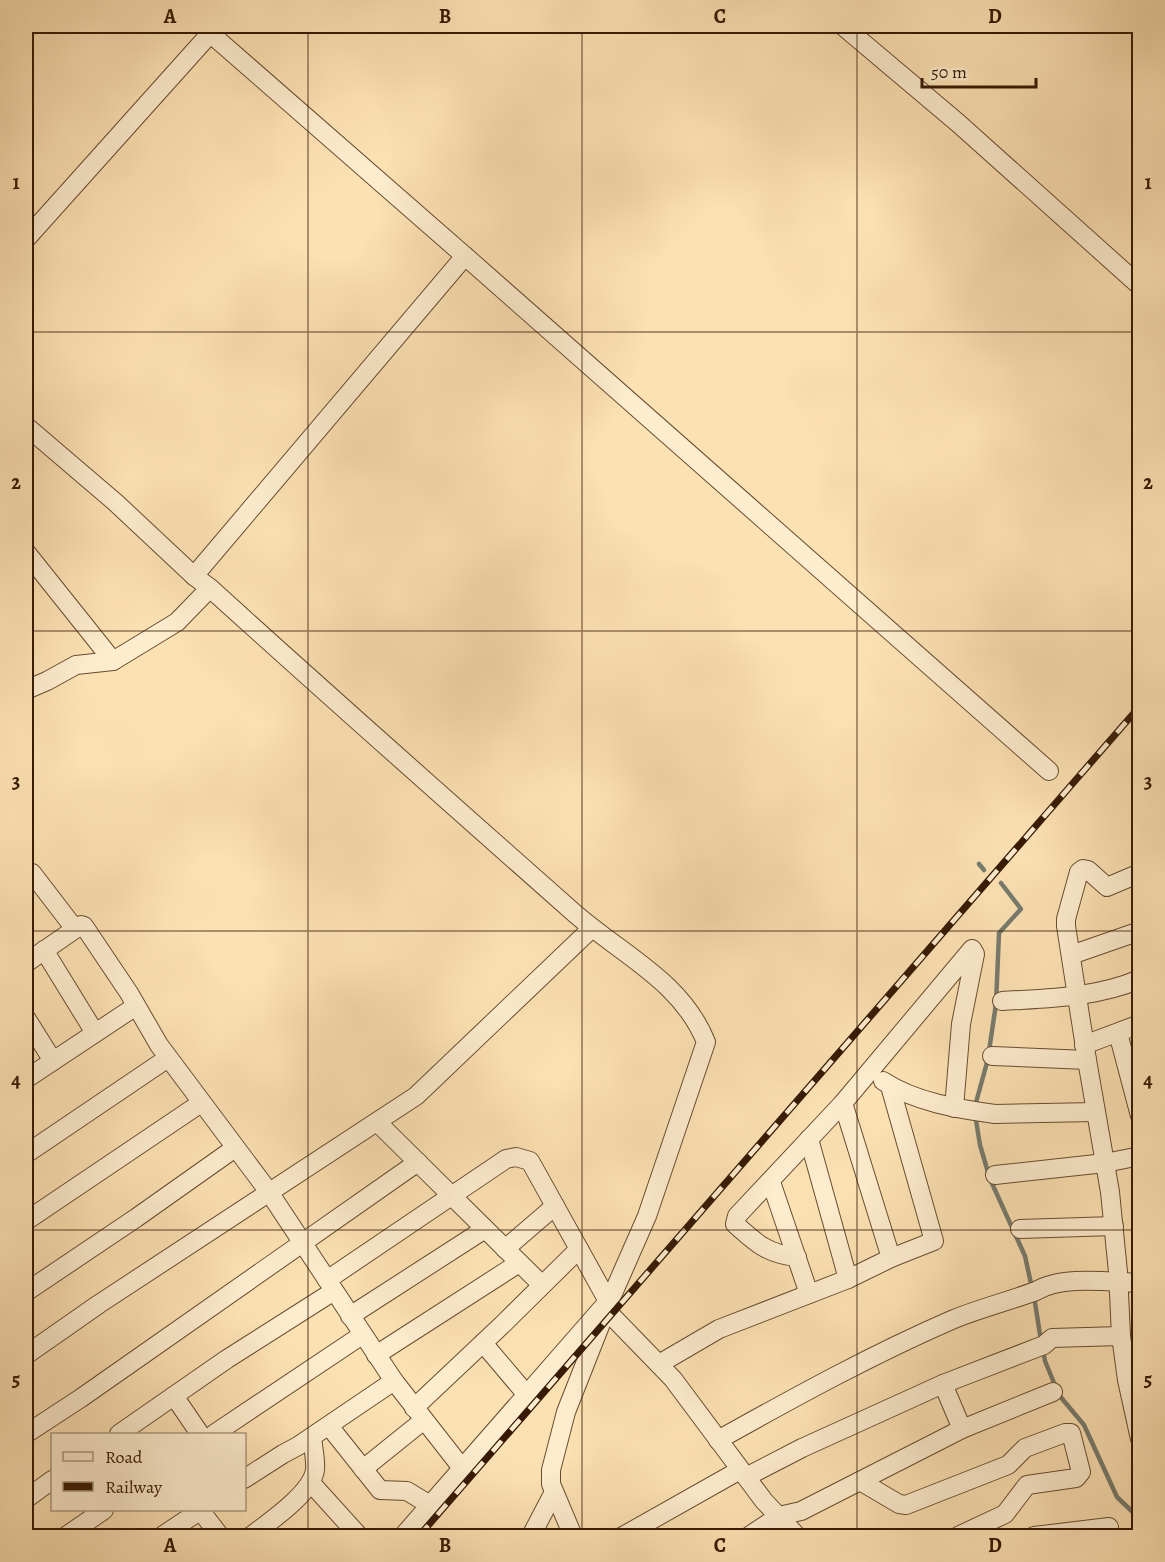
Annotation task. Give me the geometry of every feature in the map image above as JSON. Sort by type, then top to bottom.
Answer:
[{"type":"street","points":[[843,26],[958,123],[1140,286]]},
{"type":"street","points":[[26,239],[214,30],[465,256],[1049,771]]},
{"type":"street","points":[[194,576],[465,256]]},
{"type":"street","points":[[29,434],[115,502],[194,576],[591,929],[661,980],[689,1008],[698,1024],[706,1042],[647,1216],[566,1412],[551,1470],[551,1484],[573,1536]]},
{"type":"street","points":[[26,552],[33,572],[113,661]]},
{"type":"street","points":[[26,690],[76,664],[113,661],[177,622],[210,588]]},
{"type":"street","points":[[1138,1427],[1121,1336],[1114,1226],[1066,919],[1079,872],[1085,868],[1107,887],[1140,873]]},
{"type":"street","points":[[26,873],[33,873],[75,929]]},
{"type":"street","points":[[95,1033],[32,954],[81,925],[84,926],[123,983],[149,1030],[168,1058],[269,1192],[375,1355],[462,1468]]},
{"type":"street","points":[[26,1355],[99,1304],[416,1096],[591,929]]},
{"type":"street","points":[[1071,955],[1140,931]]},
{"type":"street","points":[[796,1257],[782,1256],[757,1245],[735,1224],[737,1216],[843,1103],[972,949],[975,954],[961,1024],[954,1107]]},
{"type":"street","points":[[1002,1001],[1077,997],[1104,992],[1140,979]]},
{"type":"street","points":[[26,1079],[136,1006]]},
{"type":"street","points":[[26,1018],[53,1061]]},
{"type":"street","points":[[992,1056],[1086,1053],[1118,1033],[1140,1024]]},
{"type":"street","points":[[1118,1033],[1140,1116]]},
{"type":"street","points":[[26,1154],[168,1058]]},
{"type":"street","points":[[869,1072],[890,1086],[906,1093],[954,1107],[995,1114],[1096,1112]]},
{"type":"street","points":[[658,1364],[719,1329],[848,1279],[891,1258],[934,1241],[890,1086]]},
{"type":"street","points":[[26,1221],[201,1103]]},
{"type":"street","points":[[843,1103],[891,1258]]},
{"type":"street","points":[[377,1122],[542,1285]]},
{"type":"street","points":[[809,1139],[848,1279]]},
{"type":"street","points":[[26,1292],[235,1148]]},
{"type":"street","points":[[995,1175],[1105,1163],[1140,1156]]},
{"type":"street","points":[[120,1433],[506,1158],[516,1157],[530,1161],[608,1306],[673,1379],[743,1473],[797,1536]]},
{"type":"street","points":[[26,1434],[418,1162]]},
{"type":"street","points":[[771,1182],[809,1294]]},
{"type":"street","points":[[506,1249],[555,1206]]},
{"type":"street","points":[[1020,1229],[1114,1226]]},
{"type":"street","points":[[350,1316],[485,1229]]},
{"type":"street","points":[[363,1469],[419,1414],[483,1343],[579,1249]]},
{"type":"street","points":[[375,1355],[519,1263]]},
{"type":"street","points":[[718,1440],[816,1386],[955,1319],[1036,1291],[1051,1283],[1140,1283]]},
{"type":"street","points":[[403,1536],[526,1395],[608,1306]]},
{"type":"street","points":[[215,1433],[362,1335]]},
{"type":"street","points":[[623,1536],[743,1473],[943,1384],[1044,1345],[1052,1338],[1121,1336]]},
{"type":"street","points":[[483,1343],[526,1395]]},
{"type":"street","points":[[246,1478],[329,1426],[394,1381]]},
{"type":"street","points":[[943,1384],[962,1429]]},
{"type":"street","points":[[749,1536],[779,1516],[801,1510],[962,1429],[1053,1392]]},
{"type":"street","points":[[174,1396],[199,1433]]},
{"type":"street","points":[[329,1426],[380,1490],[407,1491],[430,1505]]},
{"type":"street","points":[[860,1481],[898,1504],[906,1505],[1008,1465],[1025,1448],[1065,1433],[1071,1433],[1081,1472],[1076,1478],[1027,1485],[1005,1514],[958,1536]]},
{"type":"street","points":[[251,1536],[283,1510],[310,1483],[315,1468],[312,1437]]},
{"type":"street","points":[[26,1499],[51,1481]]},
{"type":"street","points":[[310,1483],[359,1536]]},
{"type":"street","points":[[531,1536],[554,1492]]},
{"type":"street","points":[[66,1536],[102,1511]]},
{"type":"street","points":[[162,1536],[199,1511]]},
{"type":"street","points":[[201,1511],[220,1536]]},
{"type":"street","points":[[1034,1536],[1109,1527]]},
{"type":"waterway","points":[[979,864],[984,870]]},
{"type":"waterway","points":[[989,1051],[996,1004],[999,933],[1021,909],[1001,883]]},
{"type":"waterway","points":[[975,1106],[988,1059]]},
{"type":"waterway","points":[[975,1114],[980,1145],[990,1179],[1025,1256],[1032,1288]]},
{"type":"waterway","points":[[1034,1296],[1041,1341]]},
{"type":"waterway","points":[[1043,1349],[1045,1361],[1059,1395],[1084,1425],[1117,1497],[1140,1519]]},
{"type":"railway","points":[[419,1536],[1140,706]]}]
